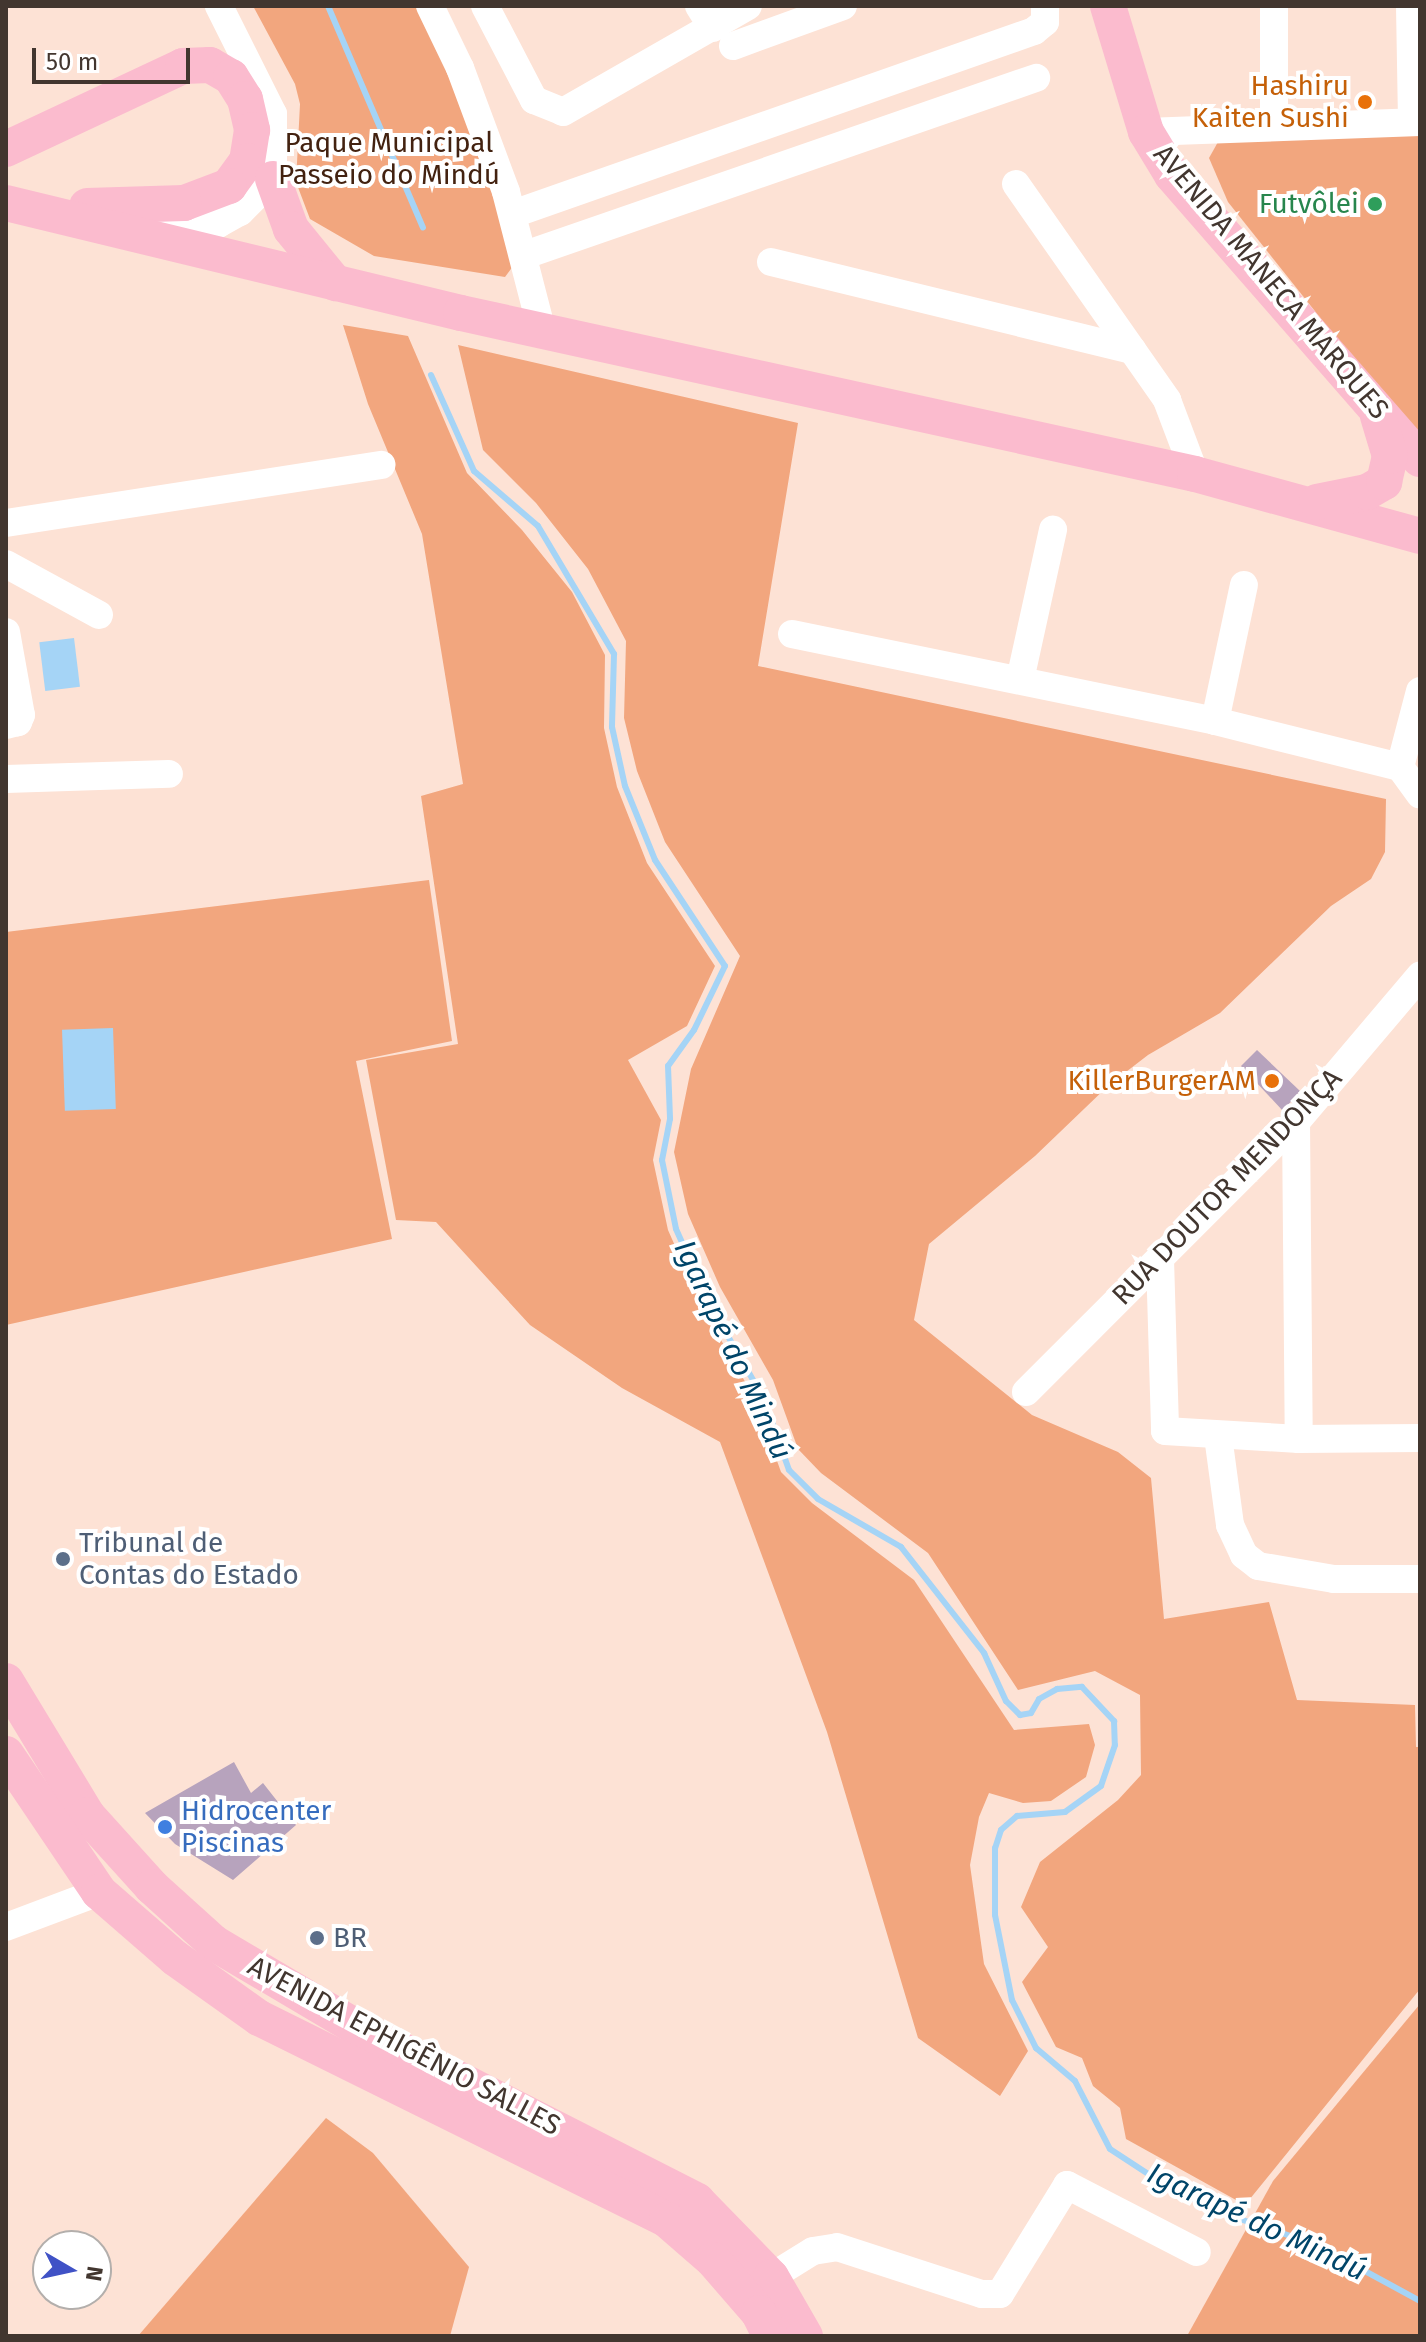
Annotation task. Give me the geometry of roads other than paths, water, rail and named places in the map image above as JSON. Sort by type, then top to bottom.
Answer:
[{"type":"main road","name":"AVENIDA MANECA MARQUES","points":[[1108,6],[1146,132],[1172,175],[1420,459]]},
{"type":"main road","points":[[6,149],[167,71],[198,64],[231,77],[245,99],[252,130],[251,148],[239,174],[205,198],[143,207],[91,207],[6,194]]},
{"type":"main road","points":[[273,179],[291,229],[335,283]]},
{"type":"main road","points":[[6,203],[461,313],[1195,474],[1312,503],[1420,536]]},
{"type":"main road","points":[[1312,503],[1367,492],[1384,482],[1390,456],[1375,406]]},
{"type":"main road","name":"AVENIDA EPHIGÊNIO SALLES","points":[[6,1681],[87,1815],[152,1887],[214,1943],[356,2027],[663,2180],[716,2215],[771,2277],[805,2336]]},
{"type":"main road","name":"AVENIDA EPHIGÊNIO SALLES","points":[[6,1754],[99,1892],[175,1958],[259,2018],[667,2220],[713,2260],[759,2313],[770,2336]]},
{"type":"street","points":[[137,233],[218,224],[240,212],[273,179],[273,114],[219,6]]},
{"type":"street","points":[[430,6],[471,95],[513,214],[542,331]]},
{"type":"street","points":[[485,6],[528,91],[550,111],[563,112],[589,101],[748,6]]},
{"type":"street","points":[[715,27],[843,6]]},
{"type":"street","points":[[513,214],[1034,31],[1045,22],[1045,6]]},
{"type":"street","points":[[1274,6],[1274,125]]},
{"type":"street","points":[[1146,132],[1416,122],[1410,6]]},
{"type":"street","points":[[525,255],[1036,78]]},
{"type":"street","points":[[1016,184],[1167,400],[1195,474]]},
{"type":"street","points":[[771,262],[1132,350]]},
{"type":"street","points":[[6,523],[382,465]]},
{"type":"street","points":[[1020,680],[1053,530]]},
{"type":"street","points":[[6,564],[99,615]]},
{"type":"street","points":[[1215,721],[1244,585]]},
{"type":"street","points":[[6,632],[21,715],[18,722],[6,725]]},
{"type":"street","points":[[792,634],[1215,721],[1400,767],[1420,795]]},
{"type":"street","points":[[1400,767],[1420,691]]},
{"type":"street","points":[[6,779],[169,774]]},
{"type":"street","name":"RUA DOUTOR MENDONÇA","points":[[1026,1392],[1296,1122],[1420,976]]},
{"type":"street","points":[[1296,1122],[1299,1439]]},
{"type":"street","points":[[1160,1259],[1162,1429],[1218,1436],[1299,1439],[1420,1438]]},
{"type":"street","points":[[1218,1436],[1230,1525],[1244,1555],[1258,1566],[1334,1579],[1420,1579]]},
{"type":"street","points":[[6,1927],[99,1892]]},
{"type":"street","points":[[771,2277],[813,2251],[837,2247],[982,2294],[1000,2294],[1067,2185],[1197,2252]]},
{"type":"water","points":[[74,638],[80,687],[45,691],[39,642]]},
{"type":"water","points":[[113,1028],[116,1109],[65,1111],[62,1030]]},
{"type":"waterway","name":"Igarapé do Mindú","points":[[328,6],[423,228]]},
{"type":"waterway","name":"Igarapé do Mindú","points":[[431,375],[474,471],[538,526],[614,654],[612,727],[625,786],[655,860],[725,966],[694,1030],[668,1066],[670,1119],[662,1160],[676,1229],[710,1305],[763,1397],[789,1470],[818,1499],[901,1547],[984,1653],[1006,1701],[1020,1715],[1031,1713],[1039,1699],[1057,1689],[1082,1687],[1114,1721],[1115,1745],[1101,1786],[1065,1812],[1017,1816],[1001,1830],[995,1848],[995,1915],[1012,2000],[1036,2048],[1075,2081],[1110,2149],[1168,2187],[1231,2216],[1317,2245],[1420,2301]]},
{"type":"place","name":"Hashiru Kaiten Sushi","points":[[1365,102]]},
{"type":"place","name":"Futvôlei","points":[[1375,204]]},
{"type":"place","name":"KillerBurgerAM","points":[[1272,1081]]},
{"type":"place","name":"Tribunal de Contas do Estado","points":[[63,1559]]},
{"type":"place","name":"Hidrocenter Piscinas","points":[[165,1827]]},
{"type":"place","name":"BR","points":[[317,1938]]},
{"type":"park label","name":"Paque Municipal Passeio do Mindú","points":[[389,159]]}]
